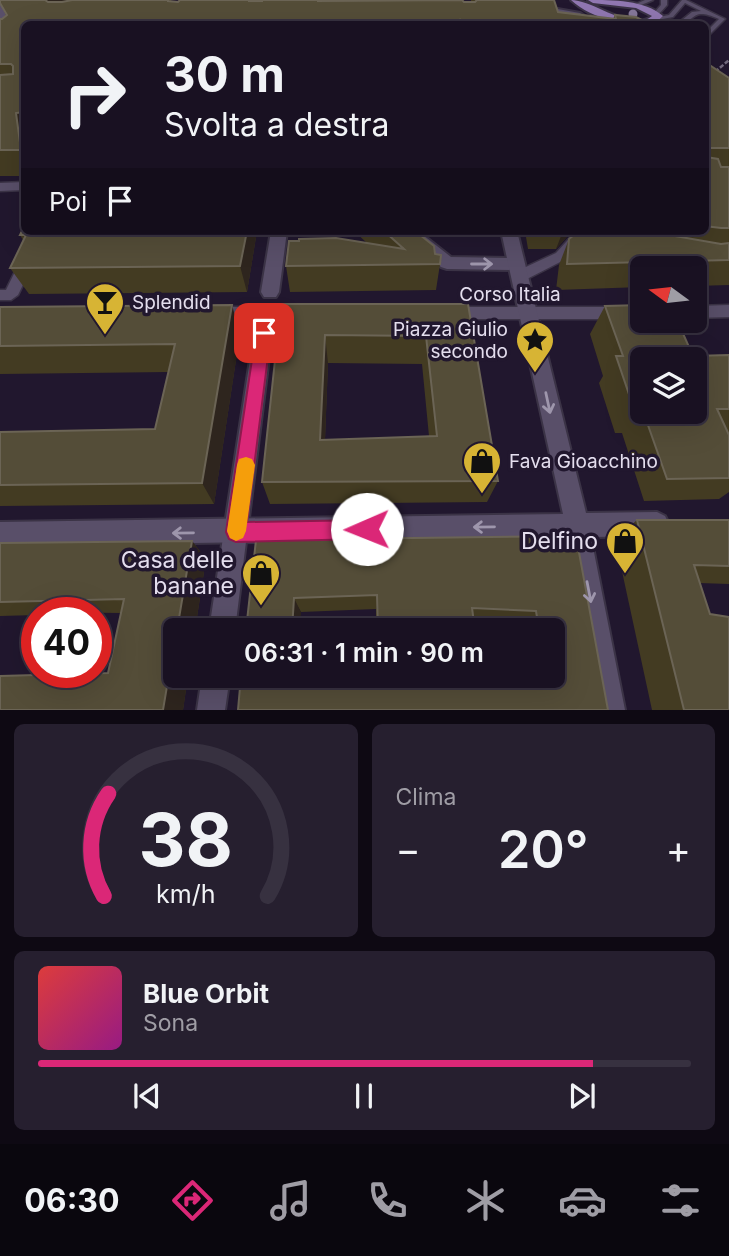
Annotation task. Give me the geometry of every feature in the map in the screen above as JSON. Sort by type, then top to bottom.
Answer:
[{"type":"main road","points":[[576,0],[614,21]]},
{"type":"main road","points":[[593,0],[645,2],[653,20]]},
{"type":"main road","points":[[614,21],[606,9],[615,2]]},
{"type":"street","points":[[0,41],[13,38],[2,22],[3,0]]},
{"type":"street","points":[[540,11],[554,5],[586,21]]},
{"type":"street","points":[[0,187],[21,186]]},
{"type":"street","points":[[0,196],[21,196]]},
{"type":"street","points":[[0,295],[11,295],[40,235]]},
{"type":"street","points":[[224,618],[278,235]]},
{"type":"street","points":[[413,235],[447,263],[519,270],[561,256],[582,238]]},
{"type":"street","points":[[510,235],[577,525],[611,710]]},
{"type":"street","points":[[707,312],[729,311]]},
{"type":"street","points":[[197,313],[265,323],[322,313]]},
{"type":"street","name":"Corso Italia","points":[[433,313],[630,313]]},
{"type":"street","points":[[0,534],[674,524]]},
{"type":"street","points":[[211,710],[214,688]]},
{"type":"lane","points":[[653,20],[664,0]]},
{"type":"lane","points":[[653,20],[671,16],[684,0],[722,19],[722,23],[709,34]]},
{"type":"lane","points":[[683,21],[694,13],[714,13]]},
{"type":"path","points":[[715,72],[729,60]]},
{"type":"path","points":[[709,68],[723,78]]},
{"type":"building","points":[[0,0],[554,0],[558,12],[616,19],[615,15],[636,17],[644,21],[21,21],[21,112],[16,113],[21,150],[0,150],[0,75],[13,74],[13,66],[0,64],[0,19],[7,15]]},
{"type":"building","points":[[709,65],[729,78],[729,148],[709,148]]},
{"type":"building","points":[[709,158],[718,159],[721,167],[729,167],[729,228],[709,226]]},
{"type":"building","points":[[26,235],[246,235],[240,266],[10,268]]},
{"type":"building","points":[[388,235],[420,235],[434,246],[435,254],[441,255],[440,264],[286,266],[289,241],[299,239],[336,238],[404,249]]},
{"type":"building","points":[[574,235],[669,235],[729,243],[729,260],[707,261],[707,256],[630,256],[630,262],[567,264],[569,239]]},
{"type":"building","points":[[281,304],[468,304],[498,481],[262,482]],"holes":[[[325,335],[426,336],[437,436],[320,440]]]},
{"type":"building","points":[[232,305],[202,483],[0,485],[0,432],[155,429],[175,344],[0,346],[0,307]]},
{"type":"building","points":[[630,305],[630,333],[683,333],[689,347],[630,347],[630,397],[616,356],[623,356],[605,306]]},
{"type":"building","points":[[729,355],[729,409],[717,409],[729,435],[729,478],[667,479],[648,424],[707,424],[707,356]]},
{"type":"building","points":[[637,520],[729,520],[729,566],[694,565],[710,614],[729,617],[729,710],[684,710]]},
{"type":"building","points":[[576,536],[608,710],[238,710],[240,688],[565,688],[565,618],[537,618],[536,611],[472,608],[473,618],[378,618],[377,595],[294,598],[293,618],[247,618],[256,540]]},
{"type":"building","points":[[192,541],[179,618],[163,618],[163,688],[167,688],[163,710],[0,710],[0,676],[21,675],[21,688],[112,688],[112,654],[124,599],[21,597],[21,601],[0,602],[0,543]]},
{"type":"slow traffic","points":[[236,531],[246,465]]},
{"type":"place","name":"Splendid","points":[[105,336]]},
{"type":"place","name":"Piazza Giulio secondo","points":[[535,374]]},
{"type":"place","name":"Fava Gioacchino","points":[[482,495]]},
{"type":"place","name":"Delfino","points":[[625,575]]},
{"type":"place","name":"Casa delle banane","points":[[261,607]]},
{"type":"route","points":[[264,333],[236,532],[367,529]]}]
